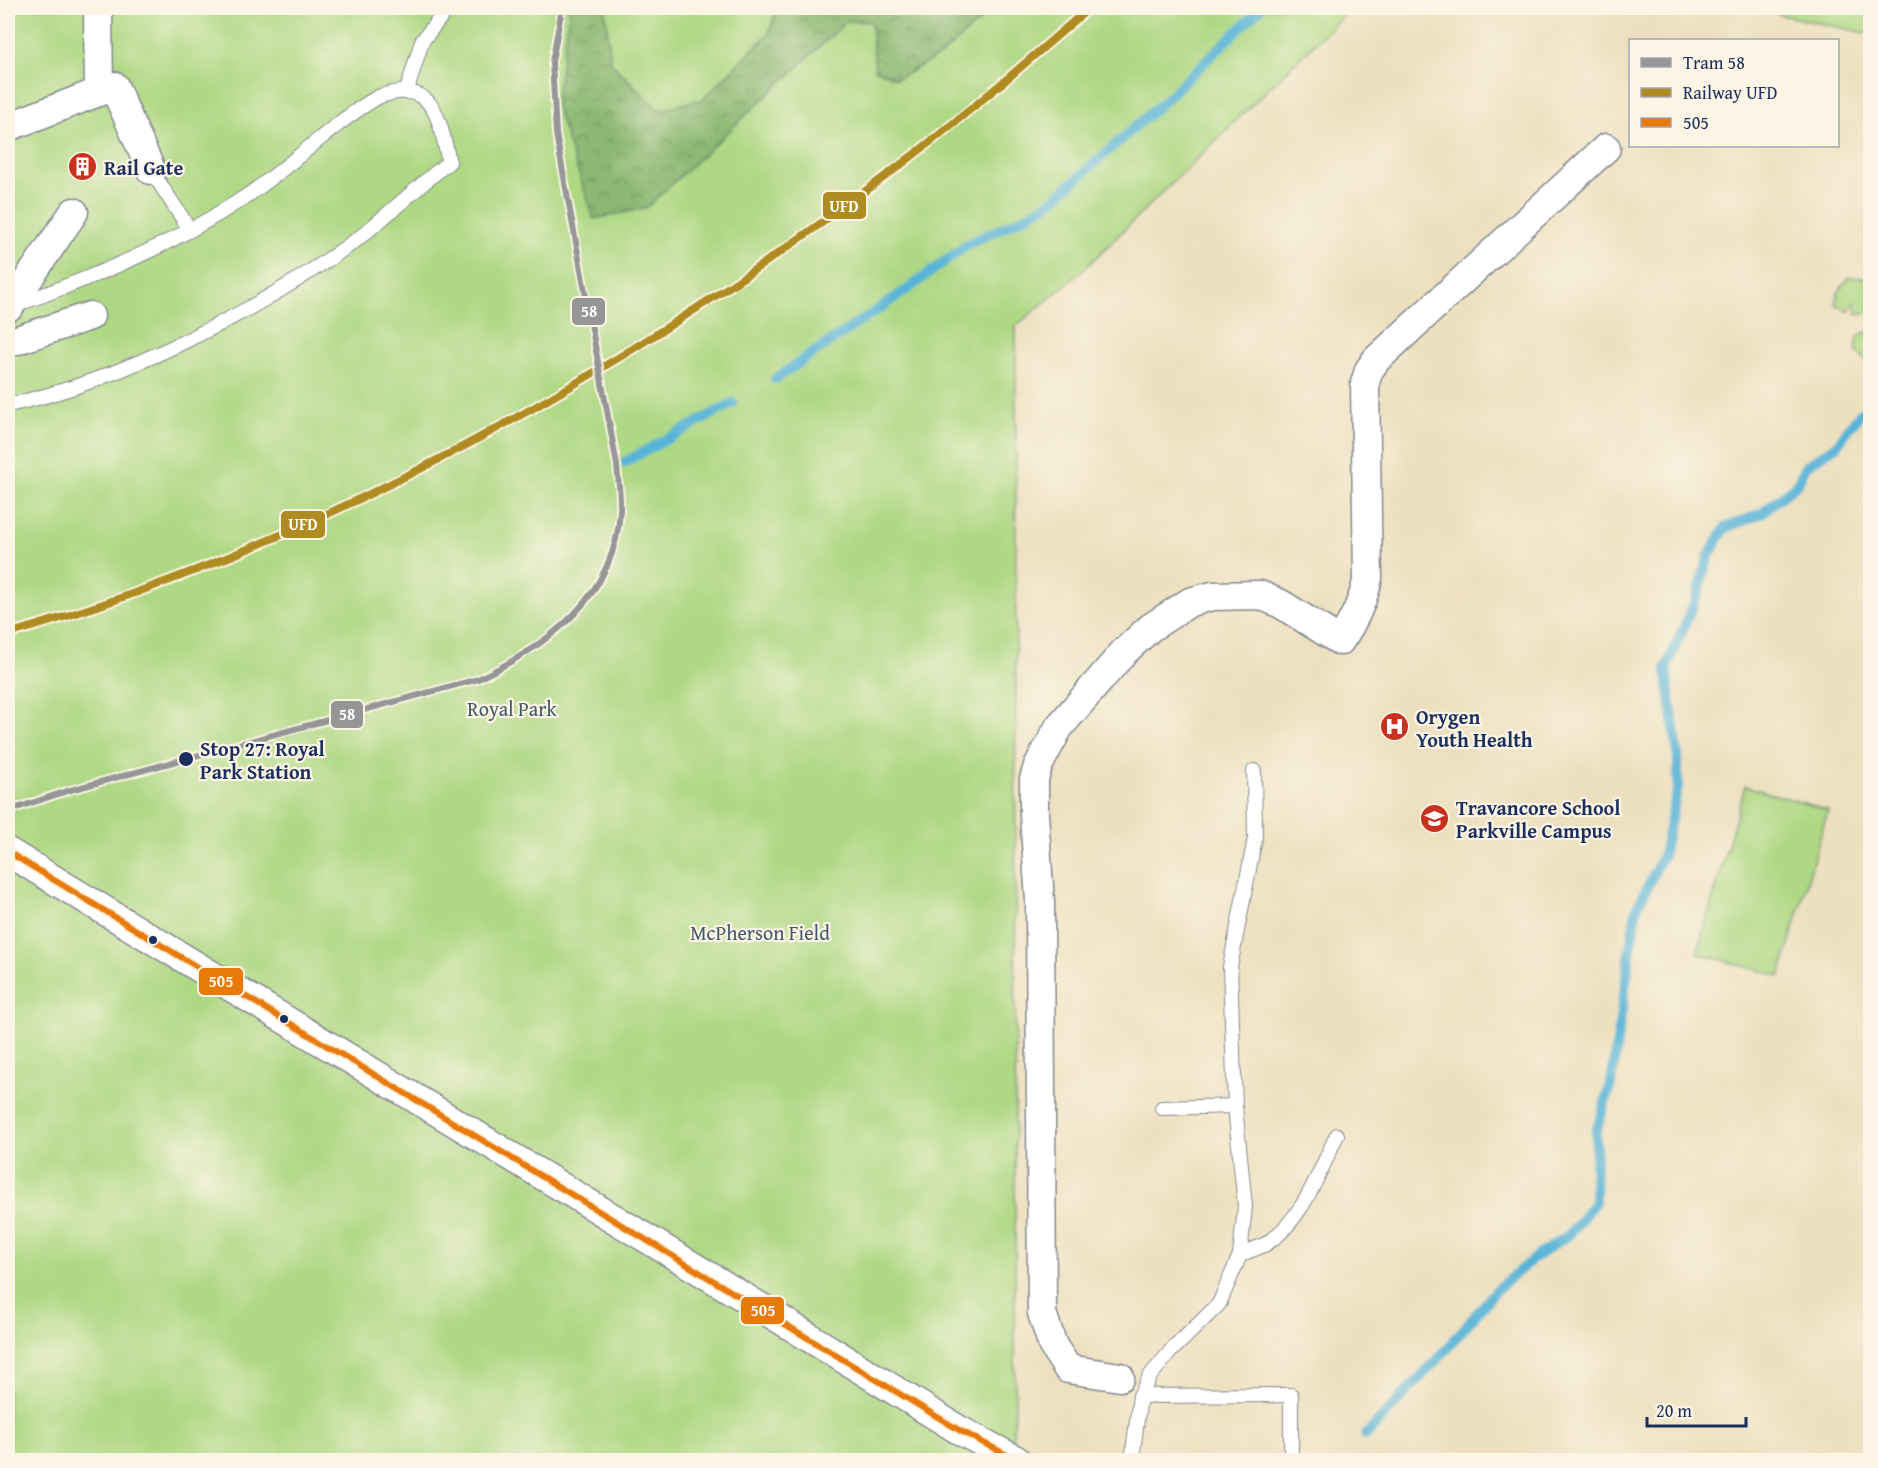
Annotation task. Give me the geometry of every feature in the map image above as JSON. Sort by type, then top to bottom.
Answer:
[{"type":"street","points":[[98,8],[99,92]]},
{"type":"street","points":[[8,127],[114,86],[151,170]]},
{"type":"street","points":[[1130,1387],[1068,1369],[1053,1346],[1042,1313],[1040,901],[1034,814],[1034,779],[1038,766],[1059,727],[1124,652],[1150,628],[1190,602],[1212,596],[1260,595],[1281,604],[1340,641],[1352,624],[1364,598],[1368,578],[1365,394],[1369,370],[1376,360],[1606,148]]},
{"type":"street","points":[[9,307],[74,212]]},
{"type":"street","points":[[8,343],[90,316]]},
{"type":"street","points":[[8,852],[735,1291],[959,1430],[1016,1461]]},
{"type":"lane","points":[[407,90],[422,41],[447,8]]},
{"type":"lane","points":[[8,405],[77,386],[159,353],[284,287],[355,241],[449,162],[439,123],[431,106],[417,93],[407,90],[394,91],[372,100],[248,195],[189,230],[116,266],[9,307]]},
{"type":"lane","points":[[151,170],[189,230]]},
{"type":"lane","points":[[1130,1387],[1150,1376],[1170,1352],[1220,1304],[1240,1255],[1245,1206],[1235,1106],[1230,967],[1254,838],[1254,771]]},
{"type":"lane","points":[[1162,1108],[1235,1106]]},
{"type":"lane","points":[[1240,1255],[1266,1244],[1290,1221],[1309,1195],[1337,1135]]},
{"type":"lane","points":[[1130,1387],[1132,1461]]},
{"type":"lane","points":[[1130,1387],[1291,1395],[1291,1461]]},
{"type":"green space","name":"Royal Park","points":[[8,8],[1351,8],[1081,272],[1016,326],[1015,1405],[1011,1460],[8,1460]]},
{"type":"green space","points":[[570,8],[605,8],[611,63],[659,110],[703,99],[769,33],[777,8],[994,8],[941,55],[897,79],[875,69],[871,22],[847,21],[646,208],[594,219],[555,104]]},
{"type":"green space","points":[[1748,8],[1870,8],[1870,34]]},
{"type":"green space","points":[[1870,275],[1870,312],[1857,314],[1855,301],[1849,312],[1836,304],[1838,292],[1849,277],[1868,278]]},
{"type":"green space","points":[[1869,331],[1870,365],[1856,351],[1858,336]]},
{"type":"green space","points":[[1745,786],[1828,810],[1780,976],[1697,953]]},
{"type":"waterway","points":[[775,379],[908,289],[968,244],[1027,216],[1052,201],[1163,102],[1261,8]]},
{"type":"waterway","points":[[625,462],[733,403]]},
{"type":"waterway","points":[[1366,1435],[1445,1351],[1498,1288],[1537,1256],[1570,1234],[1595,1202],[1596,1132],[1611,1084],[1636,910],[1663,855],[1678,787],[1678,756],[1666,669],[1697,596],[1709,555],[1725,528],[1762,513],[1797,484],[1806,466],[1836,446],[1858,416],[1870,406]]},
{"type":"tram line","name":"58","points":[[8,811],[67,791],[478,679],[530,650],[553,633],[592,593],[606,569],[615,541],[620,500],[617,465],[556,134],[552,62],[562,8]]},
{"type":"rail line","name":"UFD","points":[[8,634],[129,595],[247,550],[362,498],[475,440],[585,378],[692,311],[797,240],[899,166],[1019,69],[1089,8]]},
{"type":"transit line","name":"505","points":[[8,852],[959,1430],[1016,1460]]},
{"type":"place","name":"Rail Gate","points":[[83,167]]},
{"type":"place","name":"Orygen Youth Health","points":[[1395,727]]},
{"type":"place","name":"Stop 27: Royal Park Station","points":[[186,759]]},
{"type":"place","name":"Travancore School Parkville Campus","points":[[1435,818]]},
{"type":"park label","name":"McPherson Field","points":[[760,932]]}]
